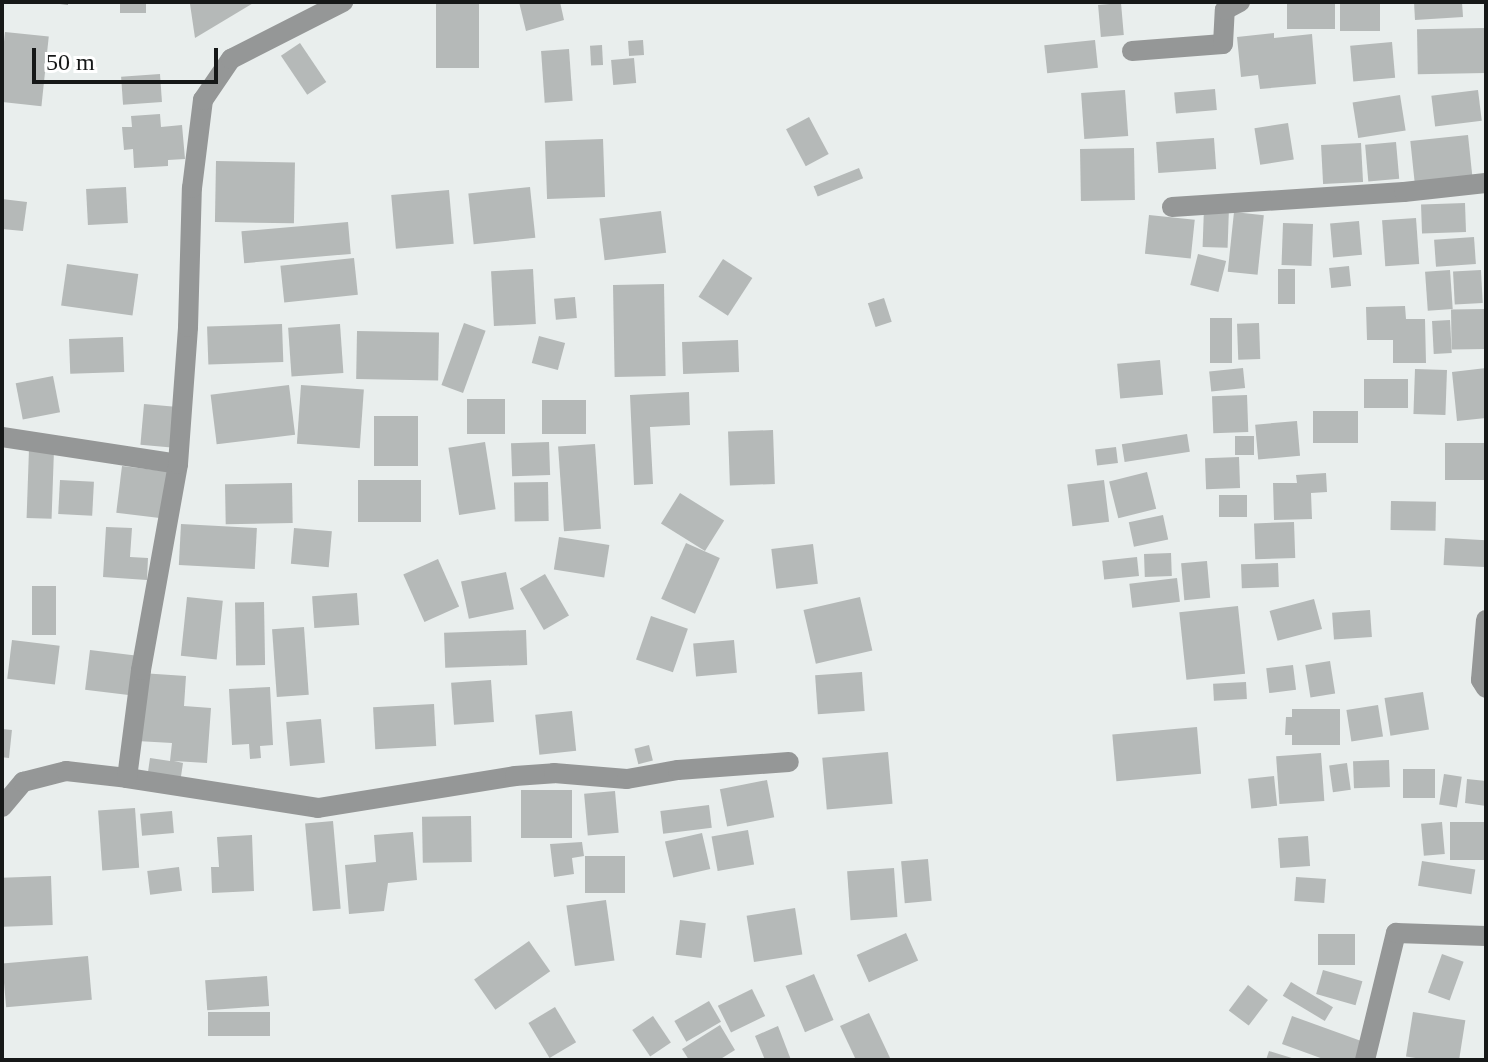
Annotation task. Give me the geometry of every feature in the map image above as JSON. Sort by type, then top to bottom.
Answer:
[{"type":"street","points":[[127,778],[141,670],[178,464],[188,327],[192,188],[203,100],[231,59],[343,2]]},
{"type":"street","points":[[1132,51],[1223,44],[1225,10],[1240,2]]},
{"type":"street","points":[[1172,207],[1404,192],[1486,183]]},
{"type":"street","points":[[2,437],[178,464]]},
{"type":"street","points":[[1486,620],[1481,680],[1486,688]]},
{"type":"street","points":[[2,807],[23,782],[66,771],[318,808],[515,776],[554,773],[627,779],[678,770],[789,762]]},
{"type":"street","points":[[1365,1060],[1396,933],[1486,936]]},
{"type":"path","points":[[60,2],[69,3]]},
{"type":"building","points":[[120,2],[146,2],[146,13],[120,13]]},
{"type":"building","points":[[255,2],[195,38],[190,4]]},
{"type":"building","points":[[436,2],[479,2],[479,68],[436,68]]},
{"type":"building","points":[[519,2],[560,2],[564,20],[526,31]]},
{"type":"building","points":[[1287,2],[1335,2],[1335,29],[1287,29]]},
{"type":"building","points":[[1340,2],[1380,2],[1380,31],[1340,31]]},
{"type":"building","points":[[1414,2],[1462,2],[1463,17],[1415,20]]},
{"type":"building","points":[[1121,3],[1124,35],[1101,37],[1098,5]]},
{"type":"building","points":[[1485,28],[1486,73],[1418,74],[1417,29]]},
{"type":"building","points":[[5,32],[49,37],[41,106],[2,102]]},
{"type":"building","points":[[1274,33],[1274,38],[1312,34],[1316,84],[1260,89],[1258,75],[1241,77],[1237,37]]},
{"type":"building","points":[[643,40],[644,55],[629,56],[628,41]]},
{"type":"building","points":[[1095,40],[1098,68],[1047,73],[1044,45]]},
{"type":"building","points":[[1392,42],[1395,78],[1353,82],[1350,46]]},
{"type":"building","points":[[300,43],[326,82],[307,95],[281,56]]},
{"type":"building","points":[[602,45],[603,65],[591,66],[590,46]]},
{"type":"building","points":[[569,49],[573,101],[545,103],[541,51]]},
{"type":"building","points":[[634,58],[636,83],[613,85],[611,60]]},
{"type":"building","points":[[160,74],[162,102],[123,105],[121,77]]},
{"type":"building","points":[[1215,89],[1217,110],[1176,113],[1174,93]]},
{"type":"building","points":[[1125,90],[1128,136],[1084,139],[1081,93]]},
{"type":"building","points":[[1478,90],[1482,121],[1435,126],[1431,96]]},
{"type":"building","points":[[1400,95],[1406,131],[1358,138],[1353,103]]},
{"type":"building","points":[[160,114],[161,127],[182,125],[185,159],[168,160],[168,166],[134,168],[133,149],[124,150],[122,127],[132,127],[131,116]]},
{"type":"building","points":[[809,117],[829,154],[806,166],[786,129]]},
{"type":"building","points":[[1288,123],[1294,160],[1260,165],[1254,128]]},
{"type":"building","points":[[1468,135],[1472,176],[1415,182],[1410,141]]},
{"type":"building","points":[[1214,138],[1216,169],[1158,173],[1156,142]]},
{"type":"building","points":[[603,139],[605,197],[547,199],[545,141]]},
{"type":"building","points":[[1396,142],[1399,179],[1368,182],[1365,145]]},
{"type":"building","points":[[1361,143],[1363,182],[1323,184],[1321,145]]},
{"type":"building","points":[[1134,148],[1135,200],[1081,201],[1080,149]]},
{"type":"building","points":[[216,161],[295,162],[294,223],[215,222]]},
{"type":"building","points":[[859,168],[863,178],[818,197],[814,186]]},
{"type":"building","points":[[126,187],[128,223],[88,225],[86,189]]},
{"type":"building","points":[[530,187],[535,238],[474,244],[468,193]]},
{"type":"building","points":[[449,190],[454,244],[396,249],[391,195]]},
{"type":"building","points":[[2,199],[27,202],[23,231],[2,229]]},
{"type":"building","points":[[1465,203],[1466,232],[1422,234],[1421,205]]},
{"type":"building","points":[[1204,207],[1229,208],[1228,248],[1203,247]]},
{"type":"building","points":[[661,211],[666,253],[605,260],[599,219]]},
{"type":"building","points":[[1234,212],[1264,215],[1258,275],[1228,272]]},
{"type":"building","points":[[1149,215],[1195,220],[1191,259],[1145,254]]},
{"type":"building","points":[[1416,218],[1419,264],[1385,266],[1382,220]]},
{"type":"building","points":[[1359,221],[1362,255],[1333,257],[1330,224]]},
{"type":"building","points":[[348,222],[351,254],[244,263],[241,231]]},
{"type":"building","points":[[1283,223],[1313,224],[1312,266],[1282,265]]},
{"type":"building","points":[[1474,237],[1476,264],[1436,267],[1434,240]]},
{"type":"building","points":[[1198,254],[1226,261],[1218,292],[1190,285]]},
{"type":"building","points":[[354,258],[358,295],[284,303],[280,266]]},
{"type":"building","points":[[723,259],[752,278],[728,316],[698,297]]},
{"type":"building","points":[[67,264],[138,274],[132,316],[61,306]]},
{"type":"building","points":[[1349,266],[1351,286],[1331,288],[1329,268]]},
{"type":"building","points":[[533,269],[536,324],[494,326],[491,271]]},
{"type":"building","points":[[1278,269],[1295,269],[1295,304],[1278,304]]},
{"type":"building","points":[[1450,270],[1453,309],[1428,311],[1425,272]]},
{"type":"building","points":[[1481,270],[1483,303],[1455,304],[1453,271]]},
{"type":"building","points":[[664,284],[666,376],[615,377],[613,285]]},
{"type":"building","points":[[575,297],[577,318],[556,320],[554,299]]},
{"type":"building","points":[[884,298],[892,322],[876,327],[868,303]]},
{"type":"building","points":[[1405,306],[1406,319],[1425,319],[1426,363],[1393,363],[1393,340],[1367,340],[1366,307]]},
{"type":"building","points":[[1485,309],[1486,349],[1452,350],[1451,310]]},
{"type":"building","points":[[1210,318],[1232,318],[1232,363],[1210,363]]},
{"type":"building","points":[[1450,320],[1452,353],[1434,354],[1432,321]]},
{"type":"building","points":[[464,323],[486,331],[463,393],[441,385]]},
{"type":"building","points":[[1259,323],[1260,359],[1238,360],[1237,324]]},
{"type":"building","points":[[282,324],[283,362],[208,365],[207,327]]},
{"type":"building","points":[[340,324],[343,373],[292,377],[288,328]]},
{"type":"building","points":[[357,331],[439,332],[438,380],[356,379]]},
{"type":"building","points":[[539,336],[565,343],[558,370],[532,363]]},
{"type":"building","points":[[123,337],[124,372],[70,374],[69,339]]},
{"type":"building","points":[[738,340],[739,372],[683,374],[682,342]]},
{"type":"building","points":[[1160,360],[1163,395],[1120,399],[1117,364]]},
{"type":"building","points":[[1243,368],[1245,388],[1211,391],[1209,372]]},
{"type":"building","points":[[1486,368],[1486,418],[1457,421],[1452,372]]},
{"type":"building","points":[[1415,369],[1447,370],[1445,415],[1413,414]]},
{"type":"building","points":[[53,376],[60,412],[23,420],[16,383]]},
{"type":"building","points":[[1364,379],[1408,379],[1408,408],[1364,408]]},
{"type":"building","points":[[289,385],[295,435],[217,444],[211,395]]},
{"type":"building","points":[[301,385],[364,389],[360,448],[297,444]]},
{"type":"building","points":[[689,392],[690,425],[650,427],[653,484],[634,485],[630,395]]},
{"type":"building","points":[[1247,395],[1248,432],[1213,433],[1212,396]]},
{"type":"building","points":[[467,399],[505,399],[505,434],[467,434]]},
{"type":"building","points":[[542,400],[586,400],[586,434],[542,434]]},
{"type":"building","points":[[144,404],[178,407],[174,448],[140,445]]},
{"type":"building","points":[[1313,411],[1358,411],[1358,443],[1313,443]]},
{"type":"building","points":[[374,416],[418,416],[418,466],[374,466]]},
{"type":"building","points":[[1297,421],[1300,456],[1258,460],[1255,425]]},
{"type":"building","points":[[773,430],[775,484],[730,486],[728,432]]},
{"type":"building","points":[[1187,434],[1190,452],[1125,462],[1122,444]]},
{"type":"building","points":[[1235,436],[1254,436],[1254,455],[1235,455]]},
{"type":"building","points":[[485,442],[496,509],[459,515],[448,448]]},
{"type":"building","points":[[549,442],[550,475],[512,476],[511,443]]},
{"type":"building","points":[[1445,443],[1486,443],[1486,480],[1445,480]]},
{"type":"building","points":[[595,444],[601,529],[564,531],[558,447]]},
{"type":"building","points":[[1116,447],[1118,463],[1097,465],[1095,450]]},
{"type":"building","points":[[29,449],[54,450],[52,519],[27,518]]},
{"type":"building","points":[[1239,457],[1240,488],[1206,489],[1205,458]]},
{"type":"building","points":[[122,466],[172,472],[166,519],[116,513]]},
{"type":"building","points":[[1147,472],[1156,509],[1118,518],[1109,481]]},
{"type":"building","points":[[1326,473],[1327,492],[1311,493],[1312,519],[1274,520],[1273,483],[1297,483],[1296,475]]},
{"type":"building","points":[[60,480],[94,482],[92,516],[58,514]]},
{"type":"building","points":[[358,480],[421,480],[421,522],[358,522]]},
{"type":"building","points":[[1104,480],[1109,522],[1072,526],[1067,485]]},
{"type":"building","points":[[548,482],[549,521],[515,522],[514,483]]},
{"type":"building","points":[[292,483],[293,523],[226,524],[225,484]]},
{"type":"building","points":[[680,493],[724,521],[705,551],[661,524]]},
{"type":"building","points":[[1219,495],[1247,495],[1247,517],[1219,517]]},
{"type":"building","points":[[1391,501],[1436,502],[1435,531],[1390,530]]},
{"type":"building","points":[[1163,515],[1168,539],[1134,547],[1129,522]]},
{"type":"building","points":[[1294,522],[1295,558],[1255,559],[1254,523]]},
{"type":"building","points":[[181,524],[257,528],[255,569],[179,565]]},
{"type":"building","points":[[106,527],[132,528],[130,557],[148,558],[147,580],[103,577]]},
{"type":"building","points":[[294,528],[332,531],[329,567],[291,564]]},
{"type":"building","points":[[559,537],[609,545],[604,578],[554,570]]},
{"type":"building","points":[[1445,538],[1486,540],[1485,567],[1444,565]]},
{"type":"building","points":[[686,543],[720,558],[695,614],[661,599]]},
{"type":"building","points":[[813,544],[818,584],[776,589],[771,549]]},
{"type":"building","points":[[1171,553],[1172,576],[1145,577],[1144,554]]},
{"type":"building","points":[[1137,557],[1139,576],[1104,580],[1102,561]]},
{"type":"building","points":[[438,559],[459,607],[424,622],[403,574]]},
{"type":"building","points":[[1207,561],[1210,598],[1184,600],[1181,563]]},
{"type":"building","points":[[1278,563],[1279,587],[1242,588],[1241,564]]},
{"type":"building","points":[[506,572],[514,609],[469,619],[461,582]]},
{"type":"building","points":[[545,574],[569,616],[544,630],[520,588]]},
{"type":"building","points":[[1177,578],[1180,602],[1132,608],[1129,584]]},
{"type":"building","points":[[32,586],[56,586],[56,635],[32,635]]},
{"type":"building","points":[[357,593],[359,625],[314,628],[312,596]]},
{"type":"building","points":[[187,597],[223,601],[217,659],[181,656]]},
{"type":"building","points":[[860,597],[872,651],[816,664],[803,610]]},
{"type":"building","points":[[1314,599],[1322,629],[1278,641],[1270,611]]},
{"type":"building","points":[[264,602],[265,665],[236,665],[235,603]]},
{"type":"building","points":[[1238,606],[1245,674],[1186,680],[1179,612]]},
{"type":"building","points":[[1370,610],[1372,637],[1334,640],[1332,613]]},
{"type":"building","points":[[651,616],[688,629],[673,672],[636,659]]},
{"type":"building","points":[[304,627],[309,695],[277,697],[272,629]]},
{"type":"building","points":[[526,630],[527,665],[445,668],[444,633]]},
{"type":"building","points":[[12,640],[60,646],[55,685],[7,679]]},
{"type":"building","points":[[734,640],[737,673],[696,676],[693,644]]},
{"type":"building","points":[[90,650],[140,656],[135,696],[85,690]]},
{"type":"building","points":[[1330,661],[1335,694],[1310,698],[1305,665]]},
{"type":"building","points":[[1293,665],[1296,690],[1269,693],[1266,668]]},
{"type":"building","points":[[862,672],[865,711],[818,714],[815,675]]},
{"type":"building","points":[[141,673],[186,676],[184,706],[211,708],[207,763],[174,761],[183,763],[180,783],[147,779],[150,758],[170,761],[172,743],[137,741]]},
{"type":"building","points":[[491,680],[494,722],[454,725],[451,683]]},
{"type":"building","points":[[1246,682],[1247,699],[1214,701],[1213,684]]},
{"type":"building","points":[[270,687],[273,745],[260,746],[261,758],[250,759],[249,744],[232,745],[229,689]]},
{"type":"building","points":[[1423,692],[1429,730],[1390,736],[1384,698]]},
{"type":"building","points":[[434,704],[436,746],[375,749],[373,707]]},
{"type":"building","points":[[1378,705],[1383,737],[1351,742],[1346,710]]},
{"type":"building","points":[[1292,709],[1340,709],[1340,745],[1292,745],[1292,735],[1285,735],[1286,717],[1292,717]]},
{"type":"building","points":[[572,711],[576,751],[539,755],[535,715]]},
{"type":"building","points":[[321,719],[325,763],[290,766],[286,722]]},
{"type":"building","points":[[1197,727],[1201,774],[1116,781],[1112,734]]},
{"type":"building","points":[[2,729],[12,730],[9,758],[2,757]]},
{"type":"building","points":[[649,745],[653,761],[638,764],[634,749]]},
{"type":"building","points":[[888,752],[893,804],[827,810],[822,758]]},
{"type":"building","points":[[1321,753],[1324,801],[1279,804],[1276,756]]},
{"type":"building","points":[[1389,760],[1390,787],[1354,788],[1353,761]]},
{"type":"building","points":[[1347,763],[1351,790],[1333,792],[1329,766]]},
{"type":"building","points":[[1403,769],[1435,769],[1435,798],[1403,798]]},
{"type":"building","points":[[1444,774],[1462,777],[1457,807],[1439,805]]},
{"type":"building","points":[[1274,776],[1277,806],[1251,809],[1248,779]]},
{"type":"building","points":[[1467,779],[1486,781],[1486,806],[1465,803]]},
{"type":"building","points":[[767,780],[774,817],[727,826],[720,789]]},
{"type":"building","points":[[521,790],[572,790],[572,838],[521,838]]},
{"type":"building","points":[[615,791],[619,833],[588,836],[584,794]]},
{"type":"building","points":[[709,805],[712,828],[663,834],[660,811]]},
{"type":"building","points":[[135,808],[139,868],[102,870],[98,811]]},
{"type":"building","points":[[172,811],[174,833],[142,836],[140,814]]},
{"type":"building","points":[[471,816],[472,862],[423,863],[422,817]]},
{"type":"building","points":[[333,821],[341,909],[313,911],[305,823]]},
{"type":"building","points":[[1442,822],[1445,854],[1424,856],[1421,824]]},
{"type":"building","points":[[1450,822],[1484,822],[1484,860],[1450,860]]},
{"type":"building","points":[[748,830],[754,864],[718,871],[712,836]]},
{"type":"building","points":[[413,832],[417,880],[388,883],[384,911],[349,914],[345,865],[376,862],[374,835]]},
{"type":"building","points":[[702,833],[710,869],[673,878],[665,842]]},
{"type":"building","points":[[252,835],[254,891],[212,893],[211,867],[219,867],[217,837]]},
{"type":"building","points":[[1308,836],[1310,866],[1280,868],[1278,838]]},
{"type":"building","points":[[582,842],[584,856],[572,858],[574,874],[554,877],[550,844]]},
{"type":"building","points":[[585,856],[625,856],[625,893],[585,893]]},
{"type":"building","points":[[928,859],[932,901],[905,903],[901,861]]},
{"type":"building","points":[[1422,861],[1475,869],[1471,894],[1418,886]]},
{"type":"building","points":[[179,867],[182,891],[150,895],[147,871]]},
{"type":"building","points":[[894,868],[897,917],[851,920],[847,871]]},
{"type":"building","points":[[51,876],[53,925],[4,927],[2,878]]},
{"type":"building","points":[[1296,877],[1326,879],[1324,903],[1294,901]]},
{"type":"building","points":[[606,900],[614,960],[575,966],[566,906]]},
{"type":"building","points":[[795,908],[802,954],[754,962],[747,916]]},
{"type":"building","points":[[680,920],[706,923],[702,958],[676,955]]},
{"type":"building","points":[[906,933],[918,960],[869,982],[857,955]]},
{"type":"building","points":[[1318,934],[1355,934],[1355,965],[1318,965]]},
{"type":"building","points":[[529,941],[550,971],[495,1010],[474,979]]},
{"type":"building","points":[[1442,954],[1464,962],[1450,1000],[1428,993]]},
{"type":"building","points":[[88,956],[92,1000],[6,1007],[2,963]]},
{"type":"building","points":[[1323,970],[1362,981],[1356,1005],[1316,994]]},
{"type":"building","points":[[814,974],[834,1020],[805,1032],[785,986]]},
{"type":"building","points":[[267,976],[269,1006],[207,1010],[205,980]]},
{"type":"building","points":[[1291,982],[1333,1007],[1325,1021],[1283,996]]},
{"type":"building","points":[[1248,985],[1268,1000],[1249,1026],[1229,1011]]},
{"type":"building","points":[[752,989],[765,1016],[731,1033],[718,1006]]},
{"type":"building","points":[[709,1001],[721,1022],[686,1042],[674,1021]]},
{"type":"building","points":[[555,1007],[576,1042],[550,1058],[528,1023]]},
{"type":"building","points":[[208,1012],[270,1012],[270,1036],[208,1036]]},
{"type":"building","points":[[1413,1012],[1465,1020],[1459,1060],[1406,1056]]},
{"type":"building","points":[[869,1013],[891,1060],[856,1060],[840,1026]]},
{"type":"building","points":[[653,1016],[671,1043],[650,1057],[632,1030]]},
{"type":"building","points":[[1292,1016],[1364,1042],[1357,1060],[1326,1060],[1282,1044]]},
{"type":"building","points":[[720,1025],[735,1050],[719,1060],[689,1060],[682,1049]]},
{"type":"building","points":[[778,1026],[791,1060],[765,1060],[755,1036]]},
{"type":"building","points":[[1269,1051],[1295,1059],[1295,1060],[1266,1060]]}]
